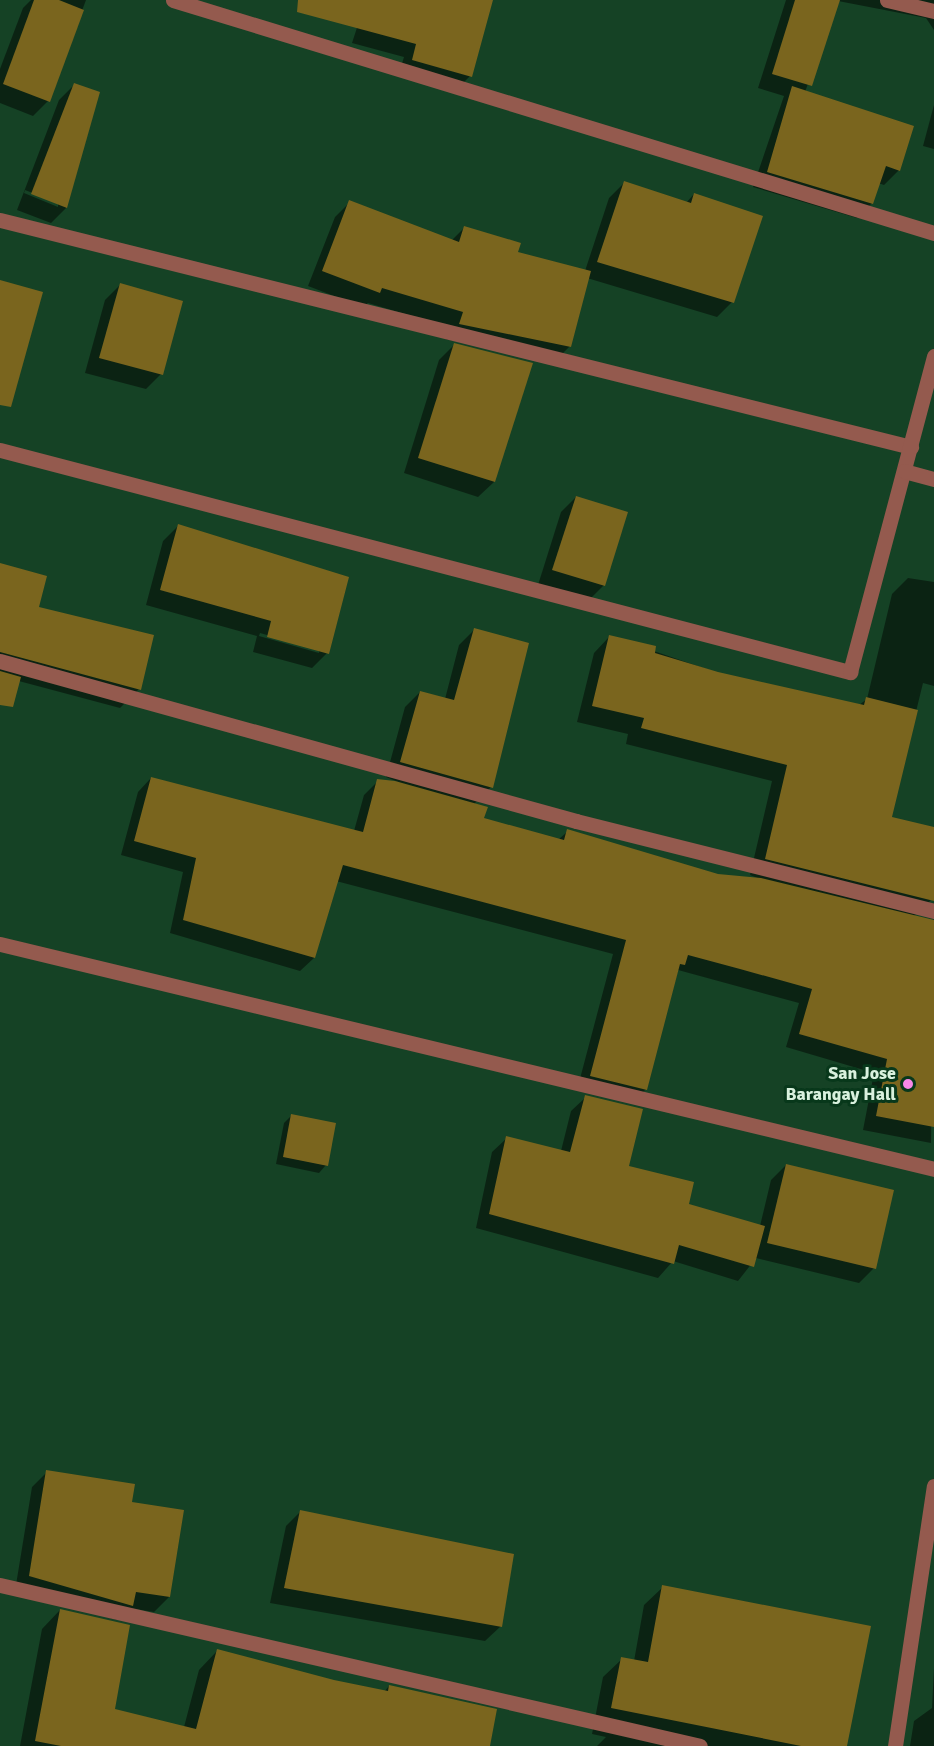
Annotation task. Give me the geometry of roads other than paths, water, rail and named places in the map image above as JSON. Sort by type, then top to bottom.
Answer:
[{"type":"street","points":[[173,0],[934,233]]},
{"type":"street","points":[[887,0],[934,11]]},
{"type":"street","points":[[0,220],[910,447]]},
{"type":"street","points":[[0,450],[850,672],[910,447],[927,415],[934,356]]},
{"type":"street","points":[[904,471],[934,479]]},
{"type":"street","points":[[0,661],[576,821],[934,910]]},
{"type":"street","points":[[0,944],[934,1170]]},
{"type":"street","points":[[896,1746],[934,1486]]},
{"type":"street","points":[[0,1585],[700,1746]]},
{"type":"place","name":"San Jose Barangay Hall","points":[[908,1084]]}]
